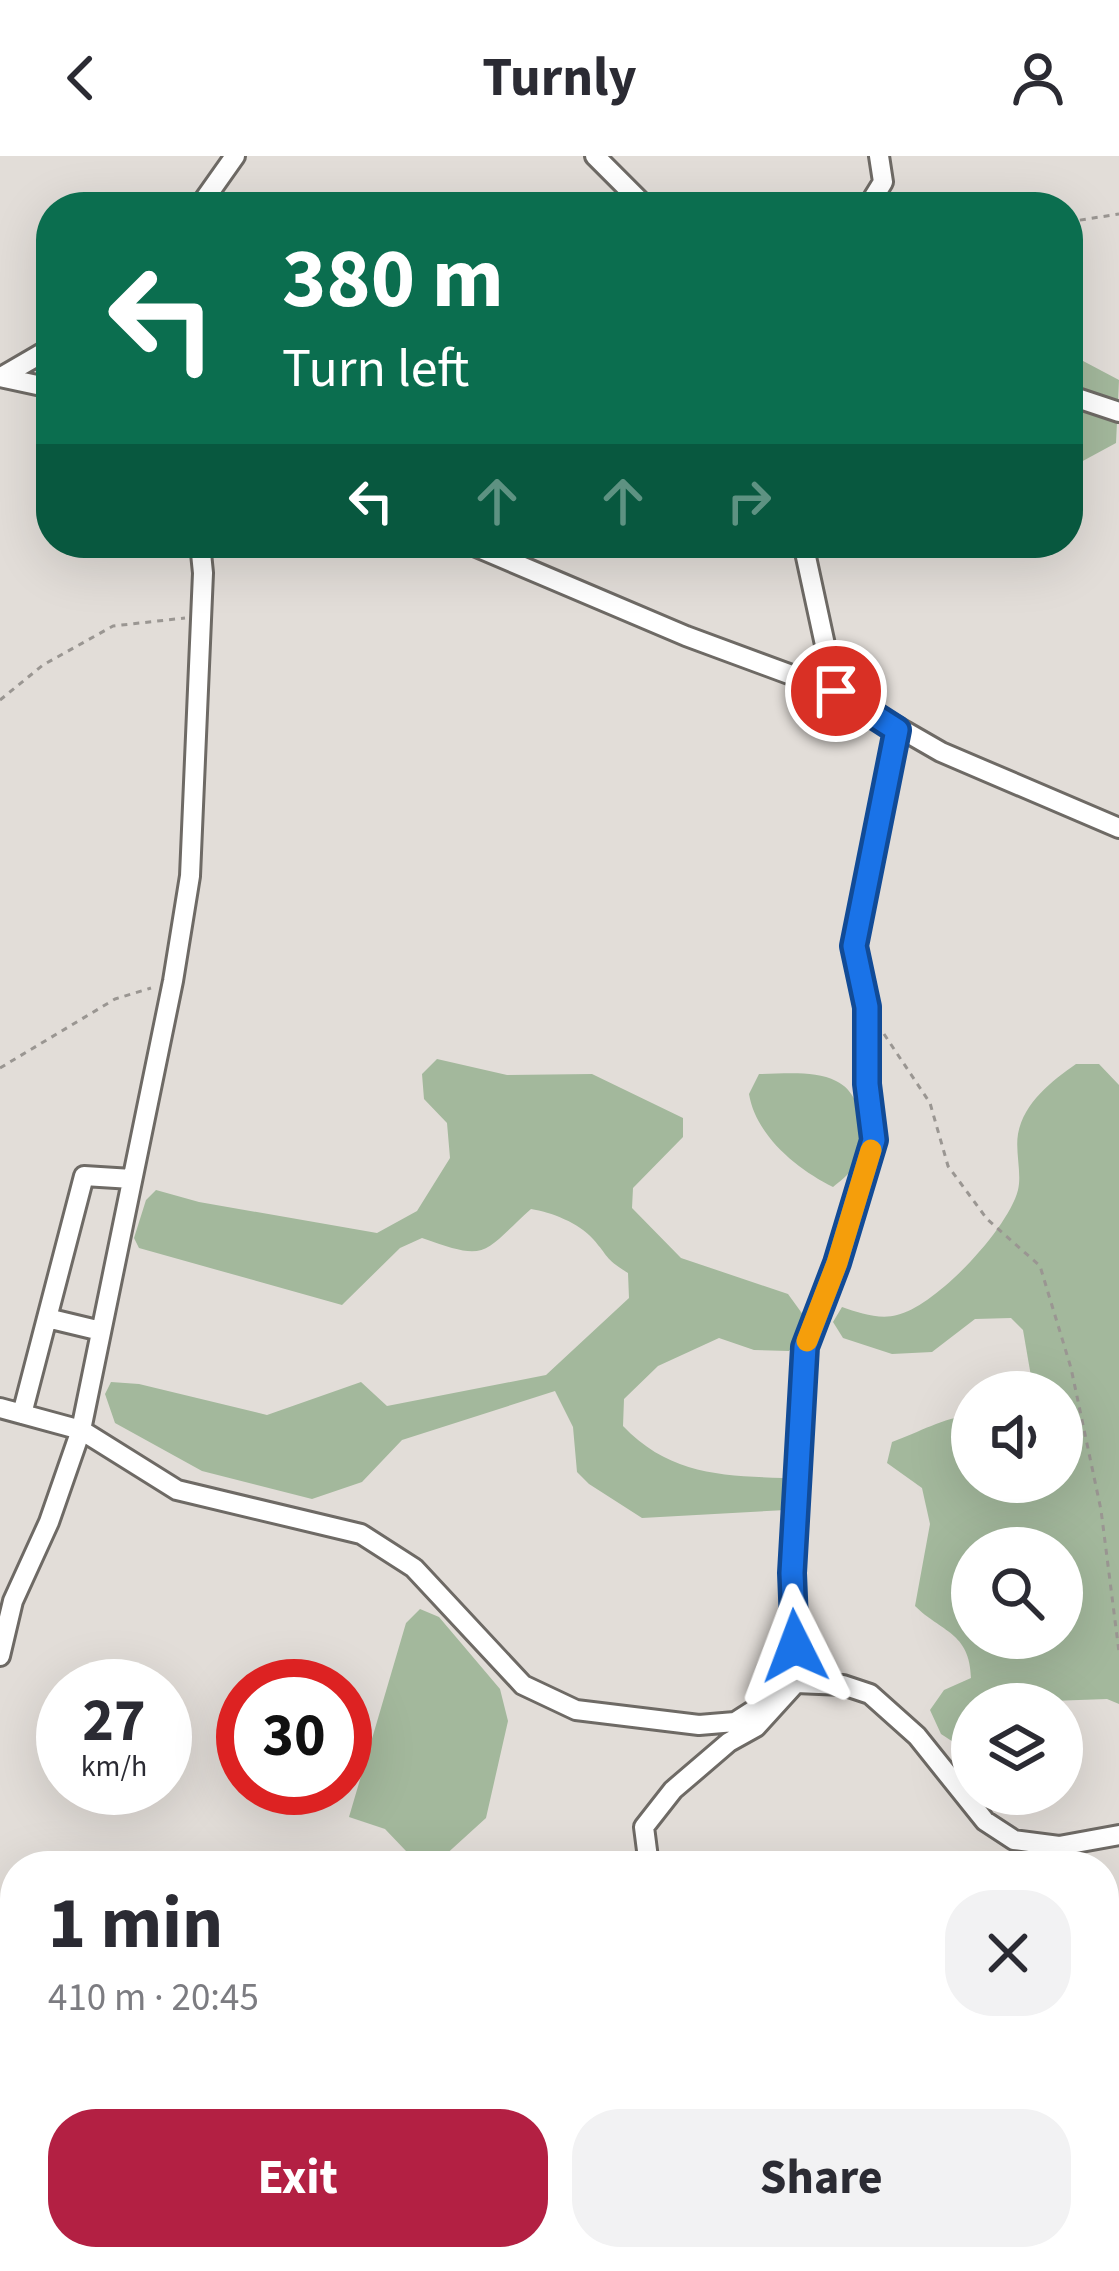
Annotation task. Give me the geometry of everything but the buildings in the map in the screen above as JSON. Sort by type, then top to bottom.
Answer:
[{"type":"street","points":[[210,192],[235,156]]},
{"type":"street","points":[[595,156],[631,192]]},
{"type":"street","points":[[877,192],[883,182],[879,156]]},
{"type":"street","points":[[1,377],[36,357]]},
{"type":"street","points":[[1,377],[36,385]]},
{"type":"street","points":[[1083,400],[1119,412]]},
{"type":"street","points":[[0,1656],[13,1601],[49,1522],[81,1430],[173,981],[190,876],[200,558]]},
{"type":"street","points":[[501,558],[686,636],[836,691],[897,730],[1119,828]]},
{"type":"street","points":[[806,558],[836,691]]},
{"type":"street","points":[[647,1851],[644,1827],[673,1790],[729,1742],[756,1727],[796,1683],[792,1573],[805,1347],[837,1263],[874,1140],[867,1084],[867,1007],[854,946],[897,730]]},
{"type":"street","points":[[22,1414],[84,1176],[132,1179]]},
{"type":"street","points":[[47,1318],[101,1331]]},
{"type":"street","points":[[0,1408],[81,1430],[178,1490],[361,1534],[414,1568],[523,1685],[576,1710],[699,1725],[735,1722],[796,1683],[844,1684],[870,1694],[917,1736],[986,1821],[1014,1840],[1059,1846],[1119,1835]]},
{"type":"path","points":[[1083,220],[1119,214]]},
{"type":"path","points":[[0,700],[43,665],[113,626],[202,616]]},
{"type":"path","points":[[0,1068],[115,999],[173,981]]},
{"type":"path","points":[[867,1007],[930,1103],[948,1166],[987,1220],[1040,1266],[1071,1368],[1101,1510],[1119,1652]]},
{"type":"green space","points":[[1083,361],[1119,380],[1116,443],[1083,461]]},
{"type":"green space","points":[[437,1059],[507,1075],[592,1074],[683,1118],[683,1137],[633,1188],[632,1208],[681,1258],[788,1294],[809,1323],[789,1351],[754,1350],[719,1338],[658,1366],[624,1399],[623,1426],[677,1463],[738,1476],[783,1478],[796,1492],[786,1510],[642,1518],[577,1472],[573,1427],[555,1391],[402,1440],[362,1482],[312,1499],[202,1471],[115,1423],[105,1394],[111,1382],[139,1384],[267,1415],[361,1382],[387,1406],[546,1375],[629,1298],[628,1273],[587,1233],[564,1219],[531,1209],[483,1249],[460,1250],[422,1238],[400,1248],[342,1305],[139,1248],[134,1238],[146,1200],[156,1190],[377,1233],[417,1211],[450,1158],[447,1123],[424,1099],[422,1074]]},
{"type":"green space","points":[[1076,1064],[1099,1064],[1119,1085],[1119,1704],[1107,1699],[1083,1700],[1083,1683],[960,1683],[971,1678],[968,1659],[1083,1659],[1083,1527],[951,1527],[951,1633],[915,1606],[930,1524],[922,1488],[887,1463],[892,1442],[951,1420],[951,1503],[1083,1503],[1083,1371],[1030,1371],[1023,1330],[1011,1318],[975,1319],[932,1352],[892,1354],[843,1338],[833,1322],[842,1307],[884,1317],[913,1309],[968,1264],[1012,1206],[1018,1190],[1018,1134],[1040,1093]]},
{"type":"green space","points":[[759,1074],[818,1075],[836,1081],[853,1097],[860,1119],[860,1145],[851,1170],[833,1187],[792,1161],[760,1124],[749,1094]]},
{"type":"green space","points":[[420,1609],[439,1617],[500,1689],[508,1721],[486,1818],[450,1851],[406,1851],[385,1829],[349,1817],[372,1815],[372,1739],[406,1623]]},
{"type":"green space","points":[[951,1687],[951,1741],[941,1734],[930,1710]]},
{"type":"slow traffic","points":[[807,1341],[837,1263],[871,1150]]},
{"type":"route","points":[[795,1646],[792,1573],[805,1347],[837,1263],[874,1140],[867,1084],[867,1007],[854,946],[897,730],[836,691]]}]
